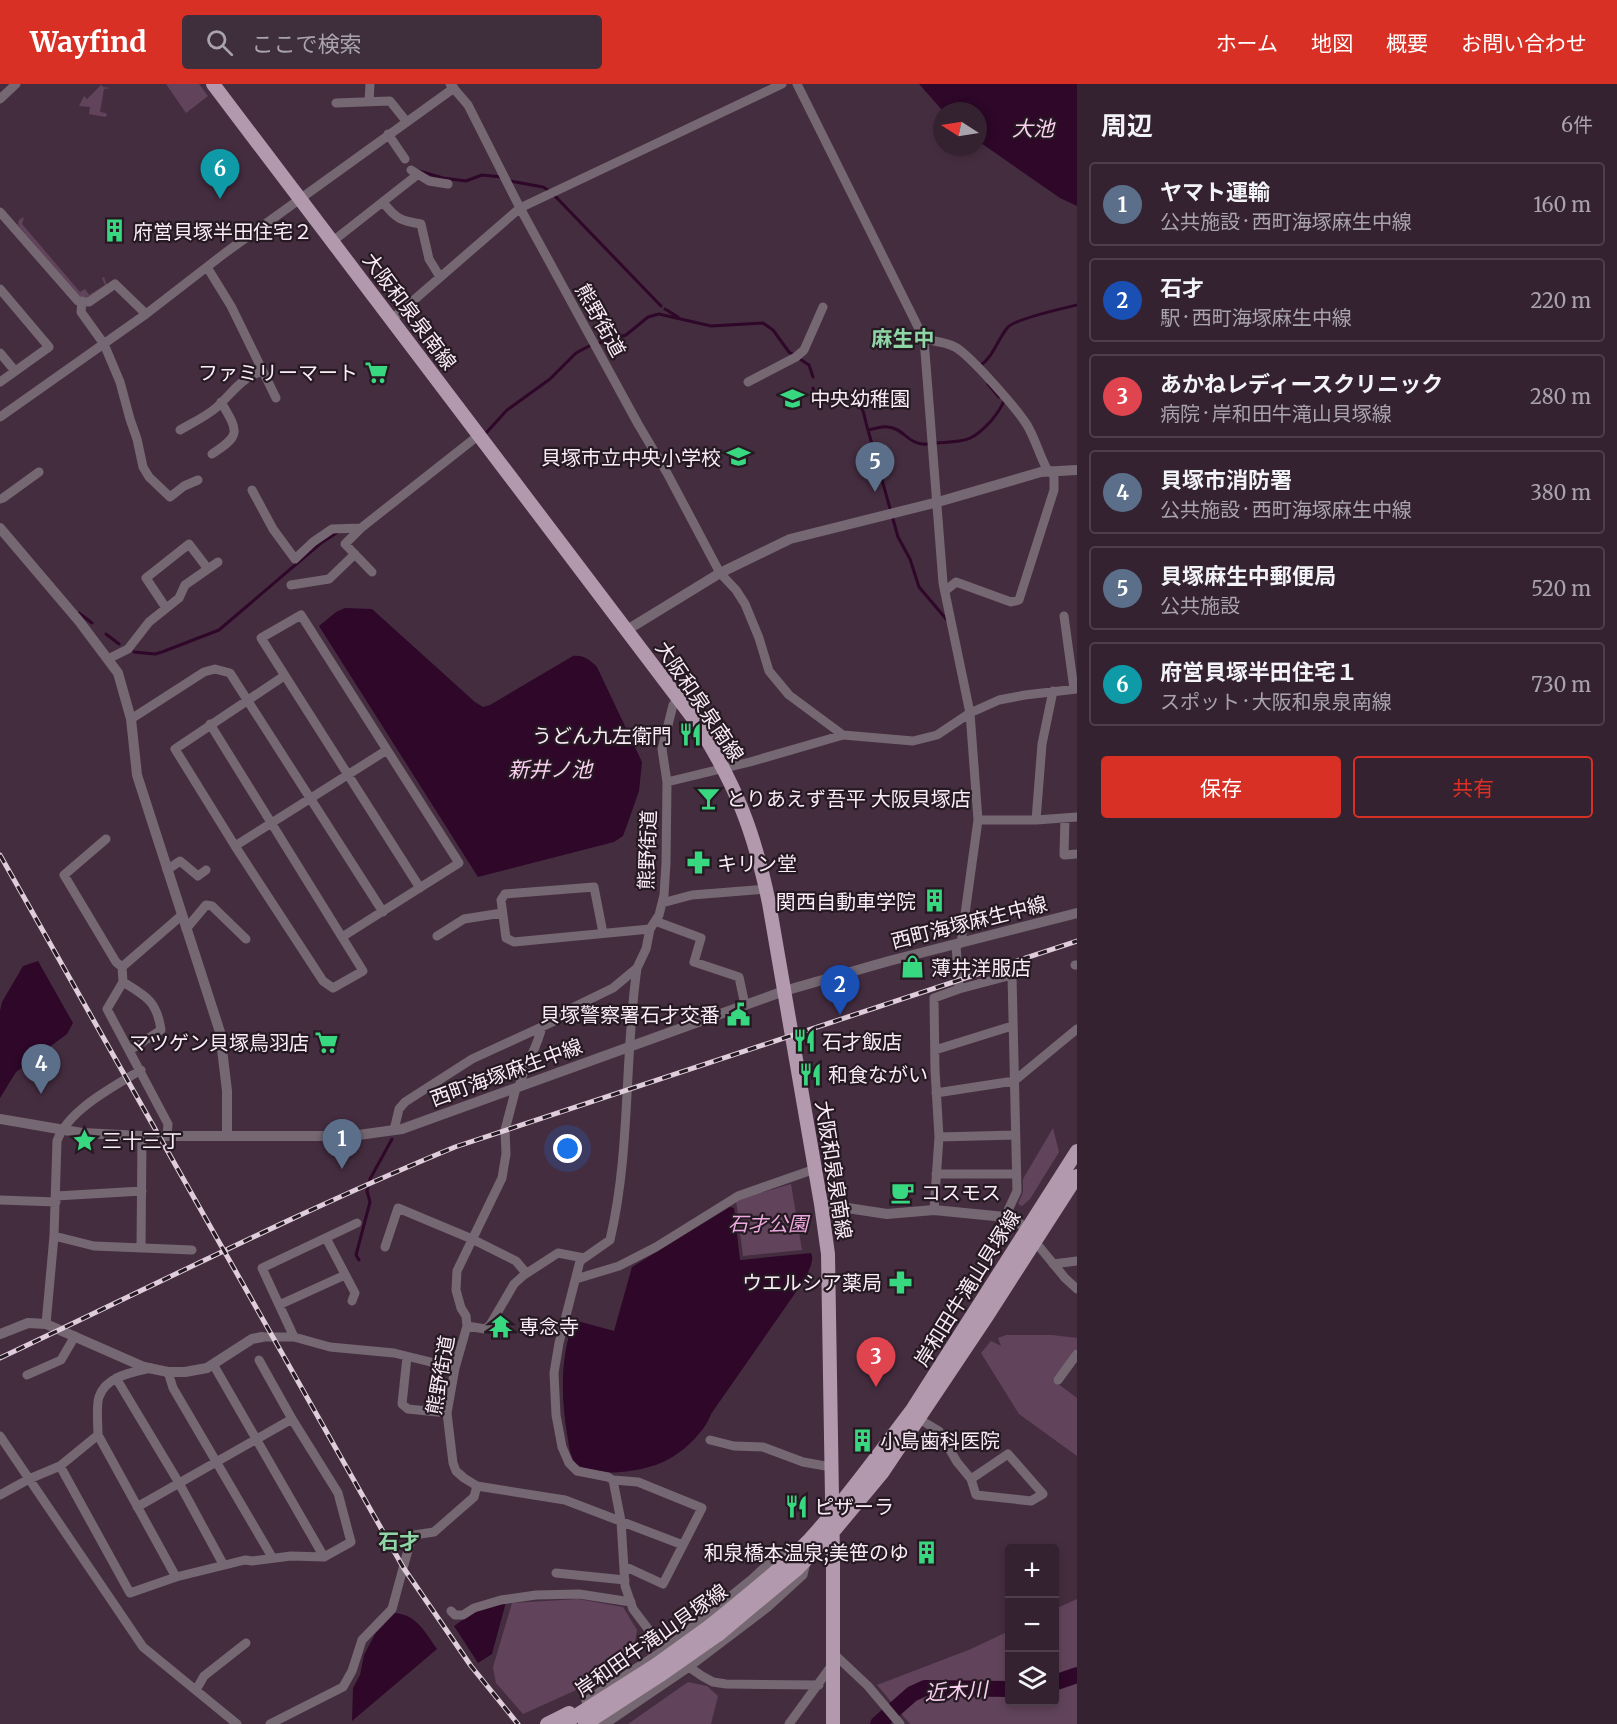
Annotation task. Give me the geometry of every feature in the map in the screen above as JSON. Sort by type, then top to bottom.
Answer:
[{"type":"main road","name":"大阪和泉泉南線","points":[[219,86],[301,199],[696,722],[724,768],[751,830],[766,889],[784,991],[821,1204],[829,1276],[833,1724]]},
{"type":"main road","name":"岸和田牛滝山貝塚線","points":[[563,1724],[595,1719],[786,1579],[831,1513],[912,1410],[1077,1151]]},
{"type":"main road","name":"岸和田牛滝山貝塚線","points":[[801,1556],[832,1533],[882,1473],[1077,1176]]},
{"type":"main road","points":[[547,1724],[571,1712],[595,1719]]},
{"type":"street","points":[[0,99],[16,84]]},
{"type":"street","points":[[369,102],[370,84]]},
{"type":"street","points":[[392,319],[520,208],[782,84]]},
{"type":"street","points":[[797,84],[924,339],[945,591],[970,713],[978,820],[958,944],[959,989]]},
{"type":"street","points":[[0,417],[146,314],[452,86]]},
{"type":"street","name":"熊野街道","points":[[452,86],[468,105],[520,208],[638,424],[668,473],[720,573],[745,604],[769,671],[789,695],[843,735]]},
{"type":"street","points":[[336,103],[390,101],[406,121]]},
{"type":"street","points":[[388,134],[405,159]]},
{"type":"street","points":[[333,241],[383,202],[414,173],[429,181],[448,184]]},
{"type":"street","points":[[383,202],[399,220],[422,224],[429,259],[440,277]]},
{"type":"street","points":[[0,212],[78,301],[89,302],[115,284],[146,314]]},
{"type":"street","points":[[0,229],[8,220]]},
{"type":"street","points":[[207,267],[231,306],[276,398]]},
{"type":"street","points":[[0,289],[49,347],[0,382]]},
{"type":"street","points":[[82,302],[81,312],[104,344],[120,382],[143,467],[149,477],[170,497],[184,486],[198,480]]},
{"type":"street","points":[[748,382],[796,357],[804,350],[823,307]]},
{"type":"street","points":[[924,339],[954,346],[1015,408],[1028,426],[1038,453],[1054,478],[1054,490],[1019,600],[1011,602],[956,582],[945,591]]},
{"type":"street","points":[[0,353],[15,371]]},
{"type":"street","points":[[180,430],[216,408],[238,384],[249,376],[262,371]]},
{"type":"street","points":[[212,454],[231,442],[234,435],[233,422],[221,402]]},
{"type":"street","points":[[372,572],[345,544],[361,528],[479,435]]},
{"type":"street","points":[[627,630],[720,573],[763,550],[790,539],[1050,471],[1077,470]]},
{"type":"street","points":[[0,499],[39,472]]},
{"type":"street","points":[[252,490],[273,529],[295,559],[313,542],[332,529],[361,528]]},
{"type":"street","points":[[0,528],[118,673],[131,719],[137,775],[220,1032],[227,1091],[227,1136]]},
{"type":"street","points":[[166,608],[146,578],[189,544],[208,569]]},
{"type":"street","points":[[291,585],[329,579],[355,554]]},
{"type":"street","points":[[108,659],[128,649],[148,622],[178,598],[185,585],[218,562]]},
{"type":"street","points":[[342,937],[383,912],[459,863],[301,615],[261,638],[420,888]]},
{"type":"street","points":[[667,782],[843,735],[913,741],[938,735],[970,713],[999,700],[1075,689],[1064,616]]},
{"type":"street","points":[[131,719],[204,672],[215,669],[230,673],[383,912]]},
{"type":"street","points":[[210,724],[363,971],[333,988],[323,981],[175,749],[210,724],[284,676]]},
{"type":"street","points":[[1036,820],[1042,744],[1053,691]]},
{"type":"street","name":"熊野街道","points":[[477,1486],[456,1471],[447,1413],[455,1368],[467,1326],[456,1282],[460,1263],[502,1178],[506,1154],[505,1130],[522,1070],[540,1040],[542,1026],[559,1019],[574,1007],[614,988],[637,968],[646,949],[652,925],[659,915],[662,903],[666,863],[667,782],[662,748],[673,705],[678,698]]},
{"type":"street","points":[[235,846],[387,750]]},
{"type":"street","points":[[978,820],[1077,817]]},
{"type":"street","points":[[1065,818],[1064,855],[1077,854]]},
{"type":"street","points":[[106,839],[64,875],[117,962],[122,966],[123,982],[107,1009],[168,1124],[167,1136]]},
{"type":"street","points":[[167,870],[180,861],[198,876],[206,870]]},
{"type":"street","points":[[603,933],[594,887],[505,894],[501,900],[506,938],[514,942],[603,933],[652,925],[701,938],[694,962],[739,977],[745,1005]]},
{"type":"street","points":[[662,903],[692,895],[766,889]]},
{"type":"street","points":[[186,929],[206,905],[212,906],[246,939]]},
{"type":"street","points":[[437,936],[464,919],[502,913]]},
{"type":"street","name":"西町海塚麻生中線","points":[[0,1119],[100,1135],[351,1136],[394,1130],[784,991],[1077,913]]},
{"type":"street","points":[[122,966],[182,915]]},
{"type":"street","points":[[624,1566],[663,1584],[702,1508],[638,1482],[613,1480],[577,1471],[569,1463],[562,1448],[556,1415],[554,1373],[559,1343],[580,1261],[609,1240],[618,1204],[631,1045],[632,1005],[637,968]]},
{"type":"street","points":[[934,1210],[939,1137],[934,998],[1012,975],[1017,1191],[1005,1217]]},
{"type":"street","points":[[123,982],[148,998],[159,1017],[161,1030],[130,1050]]},
{"type":"street","points":[[394,1130],[399,1109],[405,1102],[480,1055],[542,1026]]},
{"type":"street","points":[[935,1050],[1012,1026]]},
{"type":"street","points":[[936,1093],[1014,1081],[1077,1029]]},
{"type":"street","points":[[46,1324],[54,1236],[57,1141],[61,1130],[91,1103],[141,1070]]},
{"type":"street","points":[[939,1137],[1015,1135]]},
{"type":"street","points":[[141,1248],[142,1136]]},
{"type":"street","points":[[1048,1197],[1077,1142]]},
{"type":"street","points":[[576,1279],[619,1266],[656,1247],[738,1196],[815,1169]]},
{"type":"street","points":[[936,1174],[1015,1174]]},
{"type":"street","points":[[0,1200],[56,1199],[142,1191]]},
{"type":"street","points":[[821,1204],[887,1214],[934,1210],[1013,1219],[1027,1229],[1053,1264],[1077,1289]]},
{"type":"street","points":[[386,1247],[398,1208],[472,1239],[516,1261],[526,1273]]},
{"type":"street","points":[[294,1337],[261,1269],[357,1222]]},
{"type":"street","points":[[54,1236],[94,1246],[192,1251]]},
{"type":"street","points":[[326,1238],[355,1293],[352,1301]]},
{"type":"street","points":[[467,1326],[485,1329],[490,1325],[514,1284],[526,1273],[558,1253],[584,1258]]},
{"type":"street","points":[[1053,1264],[1077,1261]]},
{"type":"street","points":[[279,1305],[345,1275]]},
{"type":"street","points":[[0,1334],[28,1323],[46,1324],[126,1360],[168,1372],[207,1368],[252,1339],[262,1337],[294,1337],[330,1347],[394,1353],[455,1368]]},
{"type":"street","points":[[27,1375],[42,1373],[61,1360],[75,1336]]},
{"type":"street","points":[[1058,1380],[1077,1353]]},
{"type":"street","points":[[407,1357],[402,1404],[408,1409],[447,1413]]},
{"type":"street","points":[[60,1466],[130,1593],[223,1564],[272,1557],[324,1557],[351,1542],[338,1493],[259,1360]]},
{"type":"street","points":[[213,1364],[324,1557]]},
{"type":"street","points":[[152,1368],[116,1378],[104,1388],[99,1396],[98,1435],[176,1577]]},
{"type":"street","points":[[168,1372],[173,1388],[215,1463],[272,1557]]},
{"type":"street","points":[[116,1378],[179,1483],[223,1564]]},
{"type":"street","points":[[137,1507],[292,1419]]},
{"type":"street","points":[[919,1419],[939,1431],[957,1462],[971,1479],[976,1495],[1031,1501],[1043,1494],[1008,1454],[971,1479]]},
{"type":"street","points":[[0,1495],[60,1466],[98,1435]]},
{"type":"street","points":[[0,1436],[143,1647],[237,1724]]},
{"type":"street","points":[[710,1440],[734,1446],[763,1447],[803,1462],[831,1467]]},
{"type":"street","points":[[613,1480],[621,1521],[625,1580],[633,1609],[664,1650],[713,1682],[819,1685]]},
{"type":"street","points":[[270,1724],[343,1687],[352,1671],[362,1640],[392,1609],[411,1539],[414,1535],[434,1532],[474,1497],[477,1486],[565,1500],[683,1545]]},
{"type":"street","points":[[781,1552],[801,1556],[803,1575],[768,1607],[689,1667],[595,1719],[586,1701],[664,1650],[781,1552]]},
{"type":"street","points":[[556,1573],[625,1580]]},
{"type":"street","points":[[451,1611],[455,1616],[463,1615],[474,1608],[501,1600],[536,1595],[579,1594],[631,1602]]},
{"type":"street","points":[[195,1690],[204,1676],[246,1643]]},
{"type":"street","points":[[789,1724],[819,1685],[833,1658],[856,1674],[900,1724]]},
{"type":"green space","points":[[166,84],[199,84],[208,96],[186,113]]},
{"type":"green space","points":[[101,85],[110,88],[104,89],[100,112],[106,113],[105,117],[89,114],[90,107],[79,106],[84,96],[87,99]]},
{"type":"green space","points":[[24,217],[22,224],[80,292],[85,289],[89,295],[105,285],[102,278],[104,277],[107,286],[87,299],[78,296],[18,225],[19,220]]},
{"type":"green space","points":[[1053,1128],[1059,1152],[1030,1199],[1022,1206],[1018,1204],[1023,1192],[1023,1179]]},
{"type":"green space","name":"石才公園","points":[[791,1184],[802,1250],[743,1256],[736,1200]]},
{"type":"green space","points":[[1006,1335],[1052,1335],[1077,1338],[1077,1348],[1053,1380],[1077,1398],[1077,1456],[1019,1414],[981,1353],[991,1341],[1001,1346],[998,1338]]},
{"type":"green space","points":[[578,1599],[623,1607],[637,1630],[633,1654],[574,1691],[523,1714],[496,1683],[493,1667],[512,1603]]},
{"type":"green space","points":[[1077,1599],[1077,1724],[910,1724],[877,1685],[971,1649],[1005,1633],[1005,1706],[1059,1706],[1059,1607]]},
{"type":"green space","points":[[688,1682],[707,1686],[718,1696],[711,1724],[628,1724]]},
{"type":"water","name":"大池","points":[[919,84],[1077,84],[1077,206],[1060,198],[987,147],[987,102],[935,102]]},
{"type":"water","name":"新井ノ池","points":[[345,608],[372,609],[483,707],[573,656],[584,657],[592,662],[597,667],[642,762],[639,791],[623,836],[614,842],[478,877],[319,626],[336,612]]},
{"type":"water","points":[[38,961],[73,1023],[67,1034],[16,1072],[0,1098],[0,1011],[2,1002],[23,966]]},
{"type":"water","points":[[730,1207],[734,1208],[740,1260],[811,1253],[812,1263],[805,1279],[711,1414],[704,1428],[686,1447],[647,1468],[605,1472],[582,1467],[574,1461],[571,1455],[564,1405],[564,1362],[574,1320],[614,1331],[632,1267]]},
{"type":"water","points":[[506,1602],[492,1654],[478,1663],[454,1626],[474,1612]]},
{"type":"water","points":[[395,1613],[403,1614],[415,1621],[437,1649],[352,1721],[353,1688],[360,1675],[364,1655],[375,1634]]},
{"type":"waterway","points":[[419,171],[443,178],[466,181],[482,175],[502,177]]},
{"type":"waterway","points":[[510,181],[548,190]]},
{"type":"waterway","points":[[554,195],[661,306]]},
{"type":"waterway","points":[[980,366],[989,358],[1008,327],[1041,314],[1077,305]]},
{"type":"waterway","points":[[665,309],[678,317]]},
{"type":"waterway","points":[[599,343],[626,335],[648,317],[659,314],[711,326],[763,323],[773,330],[789,352],[809,365],[813,377]]},
{"type":"waterway","points":[[487,432],[507,410],[550,379],[576,353],[591,345]]},
{"type":"waterway","points":[[988,384],[999,397]]},
{"type":"waterway","points":[[813,388],[815,395],[853,400],[859,404],[868,430],[883,427],[894,428],[911,440],[927,444]]},
{"type":"waterway","points":[[936,443],[960,441],[972,437],[991,421],[1004,401]]},
{"type":"waterway","points":[[868,430],[898,537],[910,559],[919,587],[947,620]]},
{"type":"waterway","points":[[134,652],[155,654],[219,630],[321,543],[338,532]]},
{"type":"waterway","points":[[79,613],[92,623]]},
{"type":"waterway","points":[[106,634],[119,644]]},
{"type":"waterway","points":[[359,1260],[356,1255],[370,1202],[367,1191],[370,1179],[392,1139]]},
{"type":"waterway","name":"近木川","points":[[1059,1681],[1077,1675]]},
{"type":"waterway","name":"近木川","points":[[878,1724],[912,1694],[925,1688],[1005,1689]]},
{"type":"railway","points":[[0,855],[403,1567],[471,1666],[518,1724]]},
{"type":"railway","points":[[0,1358],[283,1223],[455,1147],[1077,941]]},
{"type":"place","name":"府営貝塚半田住宅１","points":[[220,199]]},
{"type":"place","name":"府営貝塚半田住宅２","points":[[115,231]]},
{"type":"place","name":"ファミリーマート","points":[[376,372]]},
{"type":"place","name":"中央幼稚園","points":[[792,398]]},
{"type":"place","name":"貝塚市立中央小学校","points":[[739,457]]},
{"type":"place","name":"貝塚麻生中郵便局","points":[[875,492]]},
{"type":"place","name":"うどん九左衛門","points":[[690,735]]},
{"type":"place","name":"とりあえず吾平 大阪貝塚店","points":[[708,798]]},
{"type":"place","name":"キリン堂","points":[[699,863]]},
{"type":"place","name":"関西自動車学院","points":[[934,901]]},
{"type":"place","name":"薄井洋服店","points":[[913,967]]},
{"type":"place","name":"貝塚警察署石才交番","points":[[738,1014]]},
{"type":"place","name":"石才","points":[[840,1015]]},
{"type":"place","name":"石才飯店","points":[[804,1041]]},
{"type":"place","name":"マツゲン貝塚鳥羽店","points":[[327,1042]]},
{"type":"place","name":"和食ながい","points":[[810,1074]]},
{"type":"place","name":"貝塚市消防署","points":[[41,1094]]},
{"type":"place","name":"三十三丁","points":[[84,1140]]},
{"type":"place","name":"ヤマト運輸","points":[[342,1169]]},
{"type":"place","name":"コスモス","points":[[903,1192]]},
{"type":"place","name":"ウエルシア薬局","points":[[900,1282]]},
{"type":"place","name":"専念寺","points":[[501,1326]]},
{"type":"place","name":"あかねレディースクリニック","points":[[876,1387]]},
{"type":"place","name":"小島歯科医院","points":[[862,1440]]},
{"type":"place","name":"ピザーラ","points":[[796,1506]]},
{"type":"place","name":"和泉橋本温泉;美笹のゆ","points":[[927,1552]]},
{"type":"district","name":"麻生中","points":[[903,338]]},
{"type":"district","name":"石才","points":[[399,1541]]}]
